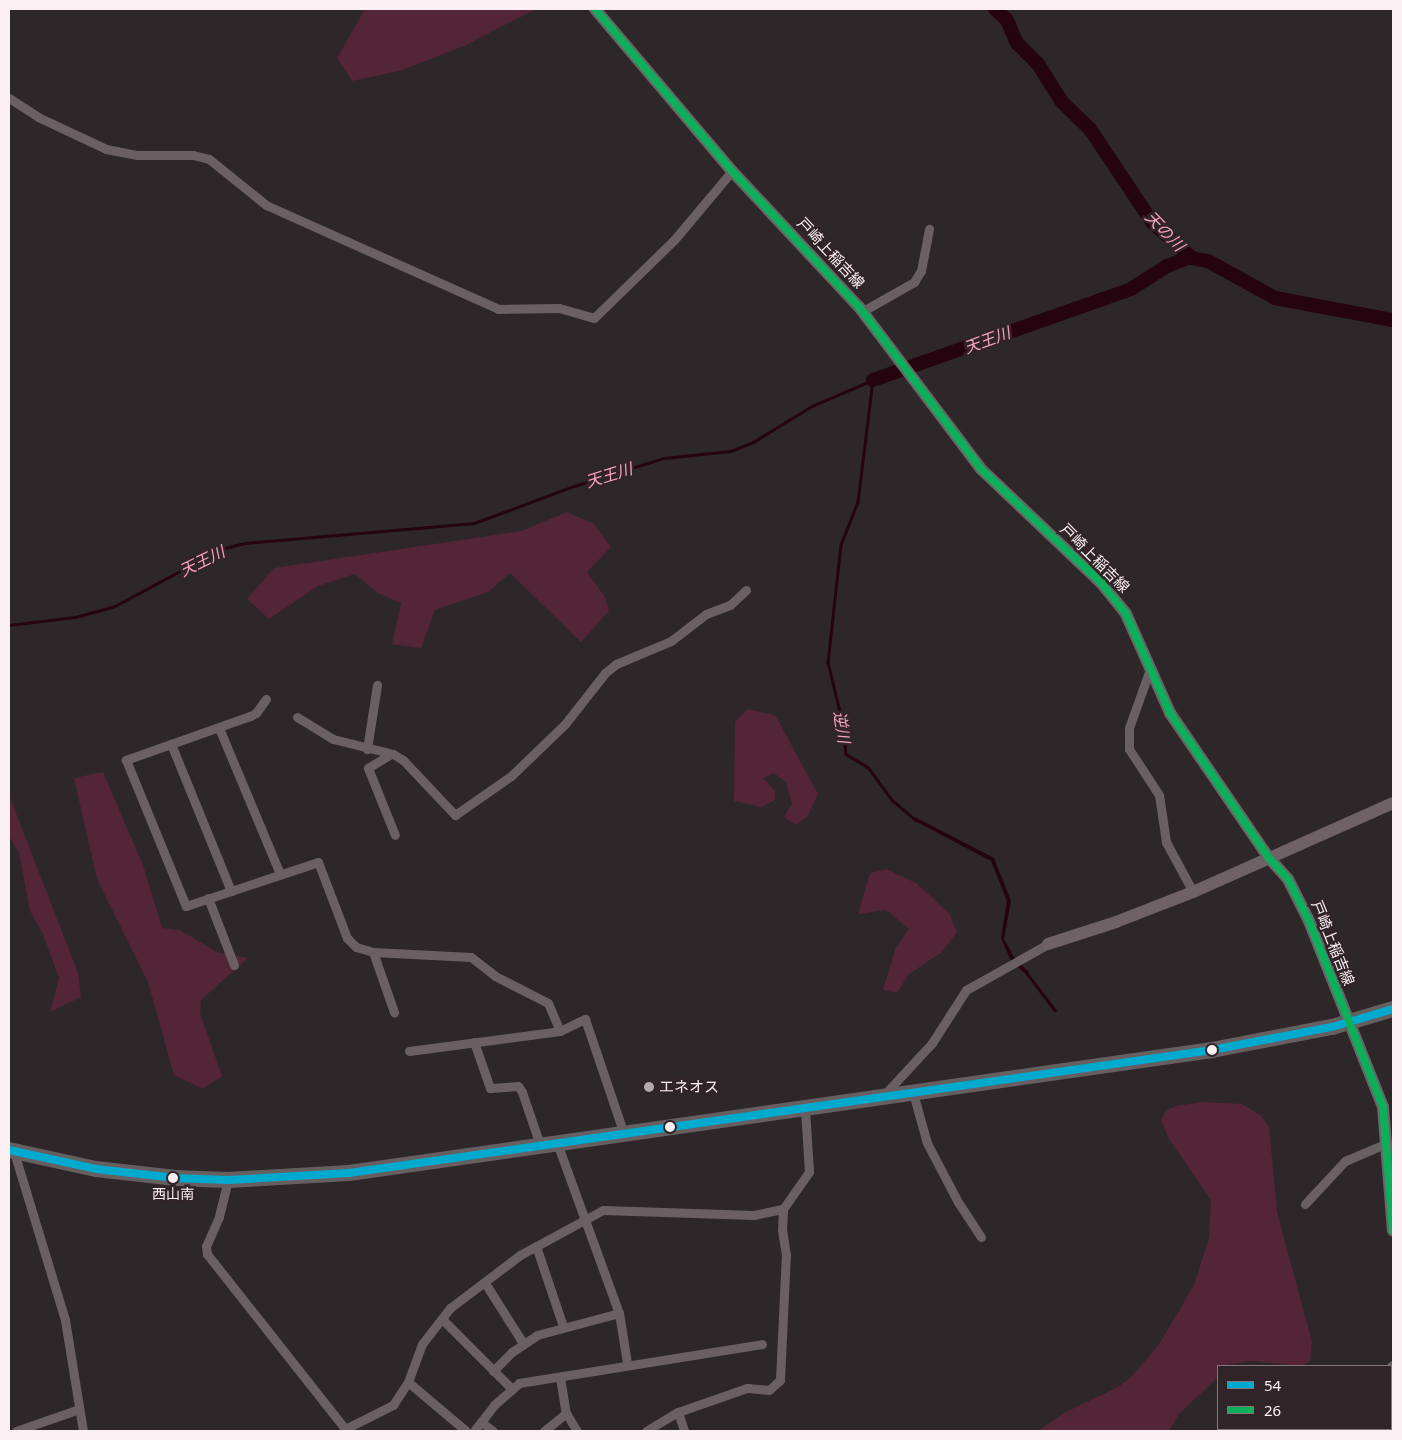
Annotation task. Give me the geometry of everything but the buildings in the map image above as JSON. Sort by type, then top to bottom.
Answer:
[{"type":"highway","points":[[11,1151],[140,1175],[228,1180],[350,1173],[1212,1050],[1276,1039],[1393,1009]]},
{"type":"main road","name":"戸崎上稲吉線","points":[[595,9],[732,171],[863,312],[981,470],[1116,599],[1134,629],[1150,669],[1180,728],[1268,858],[1288,879],[1308,921],[1347,1022],[1378,1089],[1387,1143],[1393,1231]]},
{"type":"main road","points":[[1048,944],[1193,892],[1393,802]]},
{"type":"street","points":[[9,98],[38,117],[106,148],[137,155],[193,155],[209,160],[266,206],[498,309],[559,308],[594,318],[674,240],[732,171]]},
{"type":"street","points":[[863,312],[914,282],[923,264],[929,229]]},
{"type":"street","points":[[297,717],[333,739],[391,754],[414,771],[454,815],[511,776],[565,724],[605,673],[616,664],[671,641],[706,614],[730,605],[746,590]]},
{"type":"street","points":[[1150,669],[1129,728],[1129,749],[1159,794],[1166,842],[1193,892]]},
{"type":"street","points":[[367,749],[377,685]]},
{"type":"street","points":[[266,699],[256,713],[219,728],[126,760],[186,906],[318,862],[347,938],[356,947],[373,952],[471,957],[495,976],[548,1003],[560,1031]]},
{"type":"street","points":[[219,728],[280,874]]},
{"type":"street","points":[[171,744],[231,891]]},
{"type":"street","points":[[391,754],[368,768],[395,835]]},
{"type":"street","points":[[208,898],[234,965]]},
{"type":"street","points":[[882,1098],[932,1043],[966,990],[1048,944]]},
{"type":"street","points":[[373,952],[394,1012]]},
{"type":"street","points":[[409,1051],[560,1031],[585,1019],[624,1134]]},
{"type":"street","points":[[474,1042],[490,1088],[518,1086],[522,1092],[586,1219],[619,1313],[627,1363]]},
{"type":"street","points":[[913,1093],[927,1143],[958,1202],[981,1238]]},
{"type":"street","points":[[646,1431],[678,1412],[747,1388],[769,1390],[780,1380],[786,1255],[782,1230],[783,1209],[809,1172],[805,1108]]},
{"type":"street","points":[[1305,1204],[1345,1161],[1387,1143]]},
{"type":"street","points":[[11,1151],[65,1320],[83,1431]]},
{"type":"street","points":[[228,1180],[220,1217],[206,1246],[207,1254],[345,1429],[351,1429],[393,1405],[408,1382],[422,1344],[450,1308],[536,1246],[603,1210],[754,1215],[783,1209]]},
{"type":"street","points":[[536,1246],[563,1326]]},
{"type":"street","points":[[485,1284],[523,1343]]},
{"type":"street","points":[[493,1371],[523,1343],[563,1326],[619,1313]]},
{"type":"street","points":[[442,1320],[511,1388]]},
{"type":"street","points":[[474,1431],[511,1388],[519,1382],[560,1377],[627,1363],[762,1344]]},
{"type":"street","points":[[560,1377],[566,1413],[577,1431]]},
{"type":"street","points":[[408,1382],[466,1431]]},
{"type":"street","points":[[16,1431],[79,1409]]},
{"type":"street","points":[[678,1412],[684,1431]]},
{"type":"street","points":[[544,1431],[566,1413]]},
{"type":"street","points":[[481,1422],[493,1431]]},
{"type":"shaded area","points":[[365,9],[536,9],[464,46],[399,71],[352,81],[337,58]]},
{"type":"shaded area","points":[[567,512],[594,524],[611,547],[587,572],[605,597],[609,611],[581,642],[510,573],[488,592],[435,610],[421,648],[392,644],[401,603],[378,593],[355,574],[318,586],[269,619],[247,599],[274,568],[521,531]]},
{"type":"shaded area","points":[[747,709],[775,715],[818,794],[808,816],[796,825],[784,817],[792,804],[786,782],[774,773],[763,778],[775,791],[775,800],[762,807],[734,801],[735,722]]},
{"type":"shaded area","points":[[103,772],[143,865],[162,928],[180,930],[217,952],[248,958],[201,1000],[200,1013],[222,1076],[203,1089],[174,1075],[148,982],[97,879],[74,778]]},
{"type":"shaded area","points":[[9,795],[78,973],[81,997],[50,1012],[59,978],[42,932],[30,911],[19,853],[9,836]]},
{"type":"shaded area","points":[[915,817],[994,858],[1011,901],[1004,939],[1015,959],[1029,972],[1027,975],[1011,961],[1001,938],[1007,901],[991,861],[913,820]]},
{"type":"shaded area","points":[[886,869],[916,883],[949,913],[957,932],[942,952],[909,974],[897,993],[883,990],[896,947],[909,929],[886,910],[858,914],[870,873]]},
{"type":"shaded area","points":[[1204,1102],[1242,1104],[1260,1115],[1269,1126],[1277,1212],[1312,1342],[1310,1361],[1304,1365],[1253,1361],[1217,1365],[1217,1378],[1179,1414],[1169,1431],[1038,1431],[1064,1413],[1118,1387],[1129,1379],[1158,1346],[1194,1285],[1209,1238],[1211,1200],[1169,1139],[1161,1120],[1166,1111],[1176,1106]]},
{"type":"waterway","name":"天の川","points":[[995,9],[1007,20],[1017,43],[1038,64],[1062,102],[1090,129],[1152,222],[1192,258],[1208,261],[1275,298],[1393,320]]},
{"type":"waterway","name":"天王川","points":[[873,380],[1131,289],[1167,266],[1191,257]]},
{"type":"waterway","name":"天王川","points":[[9,625],[75,617],[113,607],[221,549],[245,543],[474,523],[574,486],[664,458],[731,451],[753,442],[812,406],[873,380],[858,502],[841,545],[828,662],[844,728],[846,754],[868,767],[892,800],[916,820]]},
{"type":"waterway","name":"逆川","points":[[1026,972],[1055,1010]]},
{"type":"transit line","name":"26","points":[[595,9],[732,171],[859,307],[981,469],[1102,584],[1126,614],[1170,713],[1269,858],[1288,879],[1309,921],[1383,1107],[1393,1231]]},
{"type":"transit line","name":"54","points":[[9,1150],[96,1169],[175,1178],[228,1180],[349,1173],[1212,1050],[1332,1027],[1393,1009]]},
{"type":"place","name":"エネオス","points":[[649,1087]]},
{"type":"place","name":"西山南","points":[[173,1178]]}]
